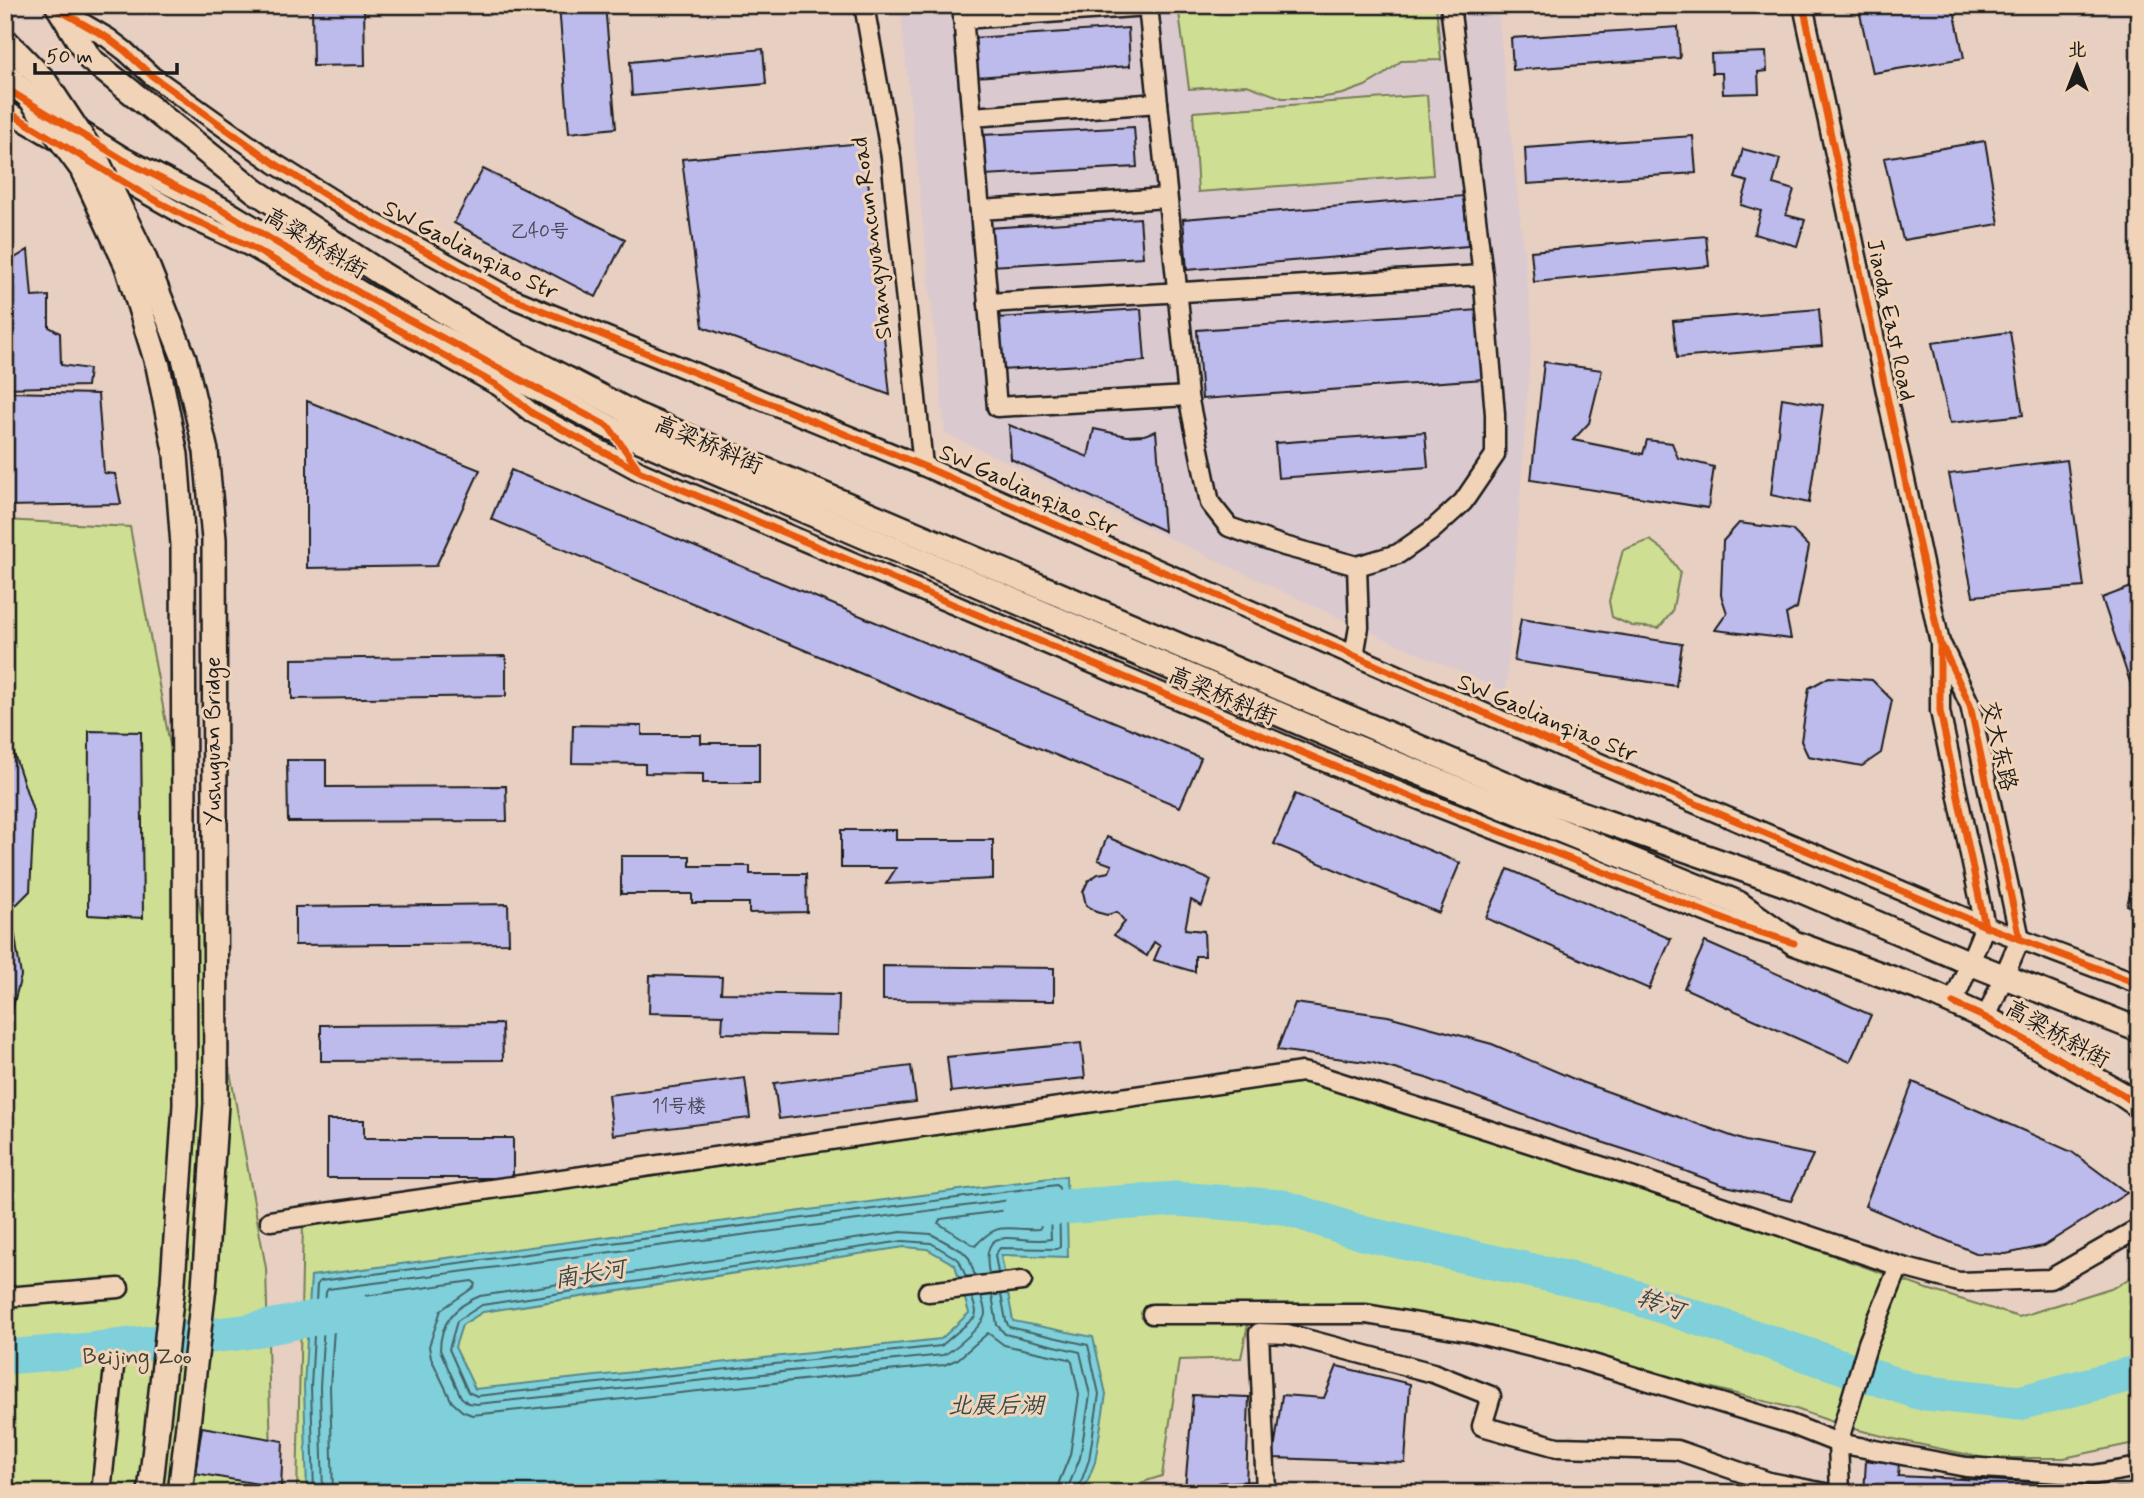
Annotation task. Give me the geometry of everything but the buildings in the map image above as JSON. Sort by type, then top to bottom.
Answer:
[{"type":"main road","name":"高粱桥斜街","points":[[58,7],[90,59],[255,191],[382,274]]},
{"type":"main road","name":"Yushuguan Bridge","points":[[5,40],[44,80],[97,160],[143,255],[184,358],[206,451],[214,539],[216,1104],[204,1287],[180,1493]]},
{"type":"main road","name":"Yushuguan Bridge","points":[[5,73],[30,98],[82,169],[127,265],[158,366],[176,455],[183,545],[185,1105],[173,1282],[150,1493]]},
{"type":"main road","name":"高粱桥斜街","points":[[5,88],[122,159],[221,209],[368,298],[609,427]]},
{"type":"main road","name":"高梁桥斜街","points":[[382,274],[479,333],[634,414],[1546,801],[1790,886],[1970,963],[2139,1030]]},
{"type":"main road","name":"高梁桥斜街","points":[[609,427],[1356,747],[1738,903],[1794,943],[1924,990],[1986,1018],[2139,1106]]},
{"type":"street","name":"Shangyuancun Road","points":[[864,5],[891,158],[923,466]]},
{"type":"street","points":[[1188,396],[998,407],[963,12],[1148,6],[1188,396],[1210,503],[1229,527],[1284,546],[1357,566],[1398,554],[1431,531],[1463,502],[1495,455],[1495,414],[1483,275],[1450,5]]},
{"type":"street","name":"Jiaoda East Road","points":[[1803,5],[1940,643]]},
{"type":"street","name":"SW Gaolianqiao Str","points":[[58,7],[108,38],[152,76],[274,163],[343,206],[507,296],[923,466],[1577,754],[2020,939]]},
{"type":"street","points":[[972,117],[1158,103]]},
{"type":"street","name":"高梁桥斜街","points":[[5,110],[140,192],[251,247],[500,387],[532,413],[641,472],[1346,771],[1741,926],[1794,943]]},
{"type":"street","points":[[980,210],[1167,198]]},
{"type":"street","points":[[988,303],[1483,275]]},
{"type":"street","name":"高梁桥斜街","points":[[609,427],[641,472]]},
{"type":"street","points":[[1354,656],[1359,627],[1357,566]]},
{"type":"street","name":"交大东路","points":[[1940,643],[1940,711],[1985,926]]},
{"type":"street","name":"交大东路","points":[[1940,643],[1970,705],[2020,939]]},
{"type":"street","points":[[1953,1003],[1985,926]]},
{"type":"street","points":[[1986,1018],[2020,939],[2139,984]]},
{"type":"street","points":[[270,1221],[1303,1072],[1636,1177],[1899,1266],[1959,1282],[2050,1279],[2139,1228]]},
{"type":"street","points":[[1840,1493],[1838,1443],[1868,1343],[1899,1266]]},
{"type":"street","points":[[928,1292],[1022,1281]]},
{"type":"street","points":[[5,1297],[119,1288]]},
{"type":"street","points":[[1152,1314],[1366,1314],[1471,1332],[1567,1356],[1790,1424],[1838,1443],[1966,1467],[2092,1475],[2139,1467]]},
{"type":"street","points":[[1222,1493],[1266,1491],[1259,1333],[1287,1334],[1445,1378],[1490,1396],[1482,1426],[1557,1447],[1676,1450],[1769,1482],[1825,1493]]},
{"type":"street","points":[[101,1493],[114,1367]]},
{"type":"shaded area","points":[[900,5],[1497,5],[1532,329],[1506,692],[1359,627],[945,433]]},
{"type":"green space","points":[[1178,5],[1436,5],[1441,60],[1401,61],[1365,86],[1343,94],[1319,98],[1282,98],[1247,85],[1189,89]]},
{"type":"green space","points":[[1427,95],[1433,175],[1198,192],[1193,112]]},
{"type":"green space","name":"Beijing Zoo","points":[[5,520],[130,527],[266,1268],[272,1493],[5,1493]]},
{"type":"green space","points":[[1650,540],[1666,552],[1680,572],[1672,612],[1659,628],[1632,626],[1612,617],[1609,601],[1623,550]]},
{"type":"green space","points":[[1302,1075],[1483,1131],[1924,1288],[2019,1317],[2117,1286],[2139,1272],[2139,1442],[2064,1458],[1984,1458],[1847,1427],[1796,1409],[1464,1325],[1274,1322],[1248,1324],[1241,1358],[1179,1360],[1162,1476],[1140,1483],[1139,1493],[297,1493],[303,1223],[1067,1117]]},
{"type":"water","name":"北展后湖","points":[[1066,1176],[1068,1257],[1001,1255],[1013,1321],[1093,1337],[1106,1394],[1095,1462],[1084,1490],[1080,1493],[307,1493],[304,1386],[311,1276]],"holes":[[[904,1247],[927,1249],[955,1265],[969,1313],[941,1339],[475,1389],[455,1347],[462,1325],[483,1312]]]},
{"type":"waterway","name":"转河","points":[[1020,1210],[1176,1199],[1283,1207],[1362,1233],[1605,1287],[1918,1392],[2019,1403],[2139,1372]]},
{"type":"waterway","name":"南长河","points":[[5,1357],[244,1332],[355,1310]]},
{"type":"cycle path","points":[[1803,5],[1940,643],[1940,711],[1985,926]]},
{"type":"cycle path","points":[[59,10],[108,38],[152,76],[274,163],[343,206],[507,296],[923,466],[1564,748],[1985,926],[2139,984]]},
{"type":"cycle path","points":[[5,88],[122,159],[221,209],[368,298],[609,427],[637,467]]},
{"type":"cycle path","points":[[5,110],[140,192],[251,247],[500,387],[532,413],[641,472],[1346,771],[1741,926],[1794,943]]},
{"type":"cycle path","points":[[1942,646],[1970,705],[2020,939]]},
{"type":"cycle path","points":[[1953,1003],[1986,1018],[2139,1106]]}]
